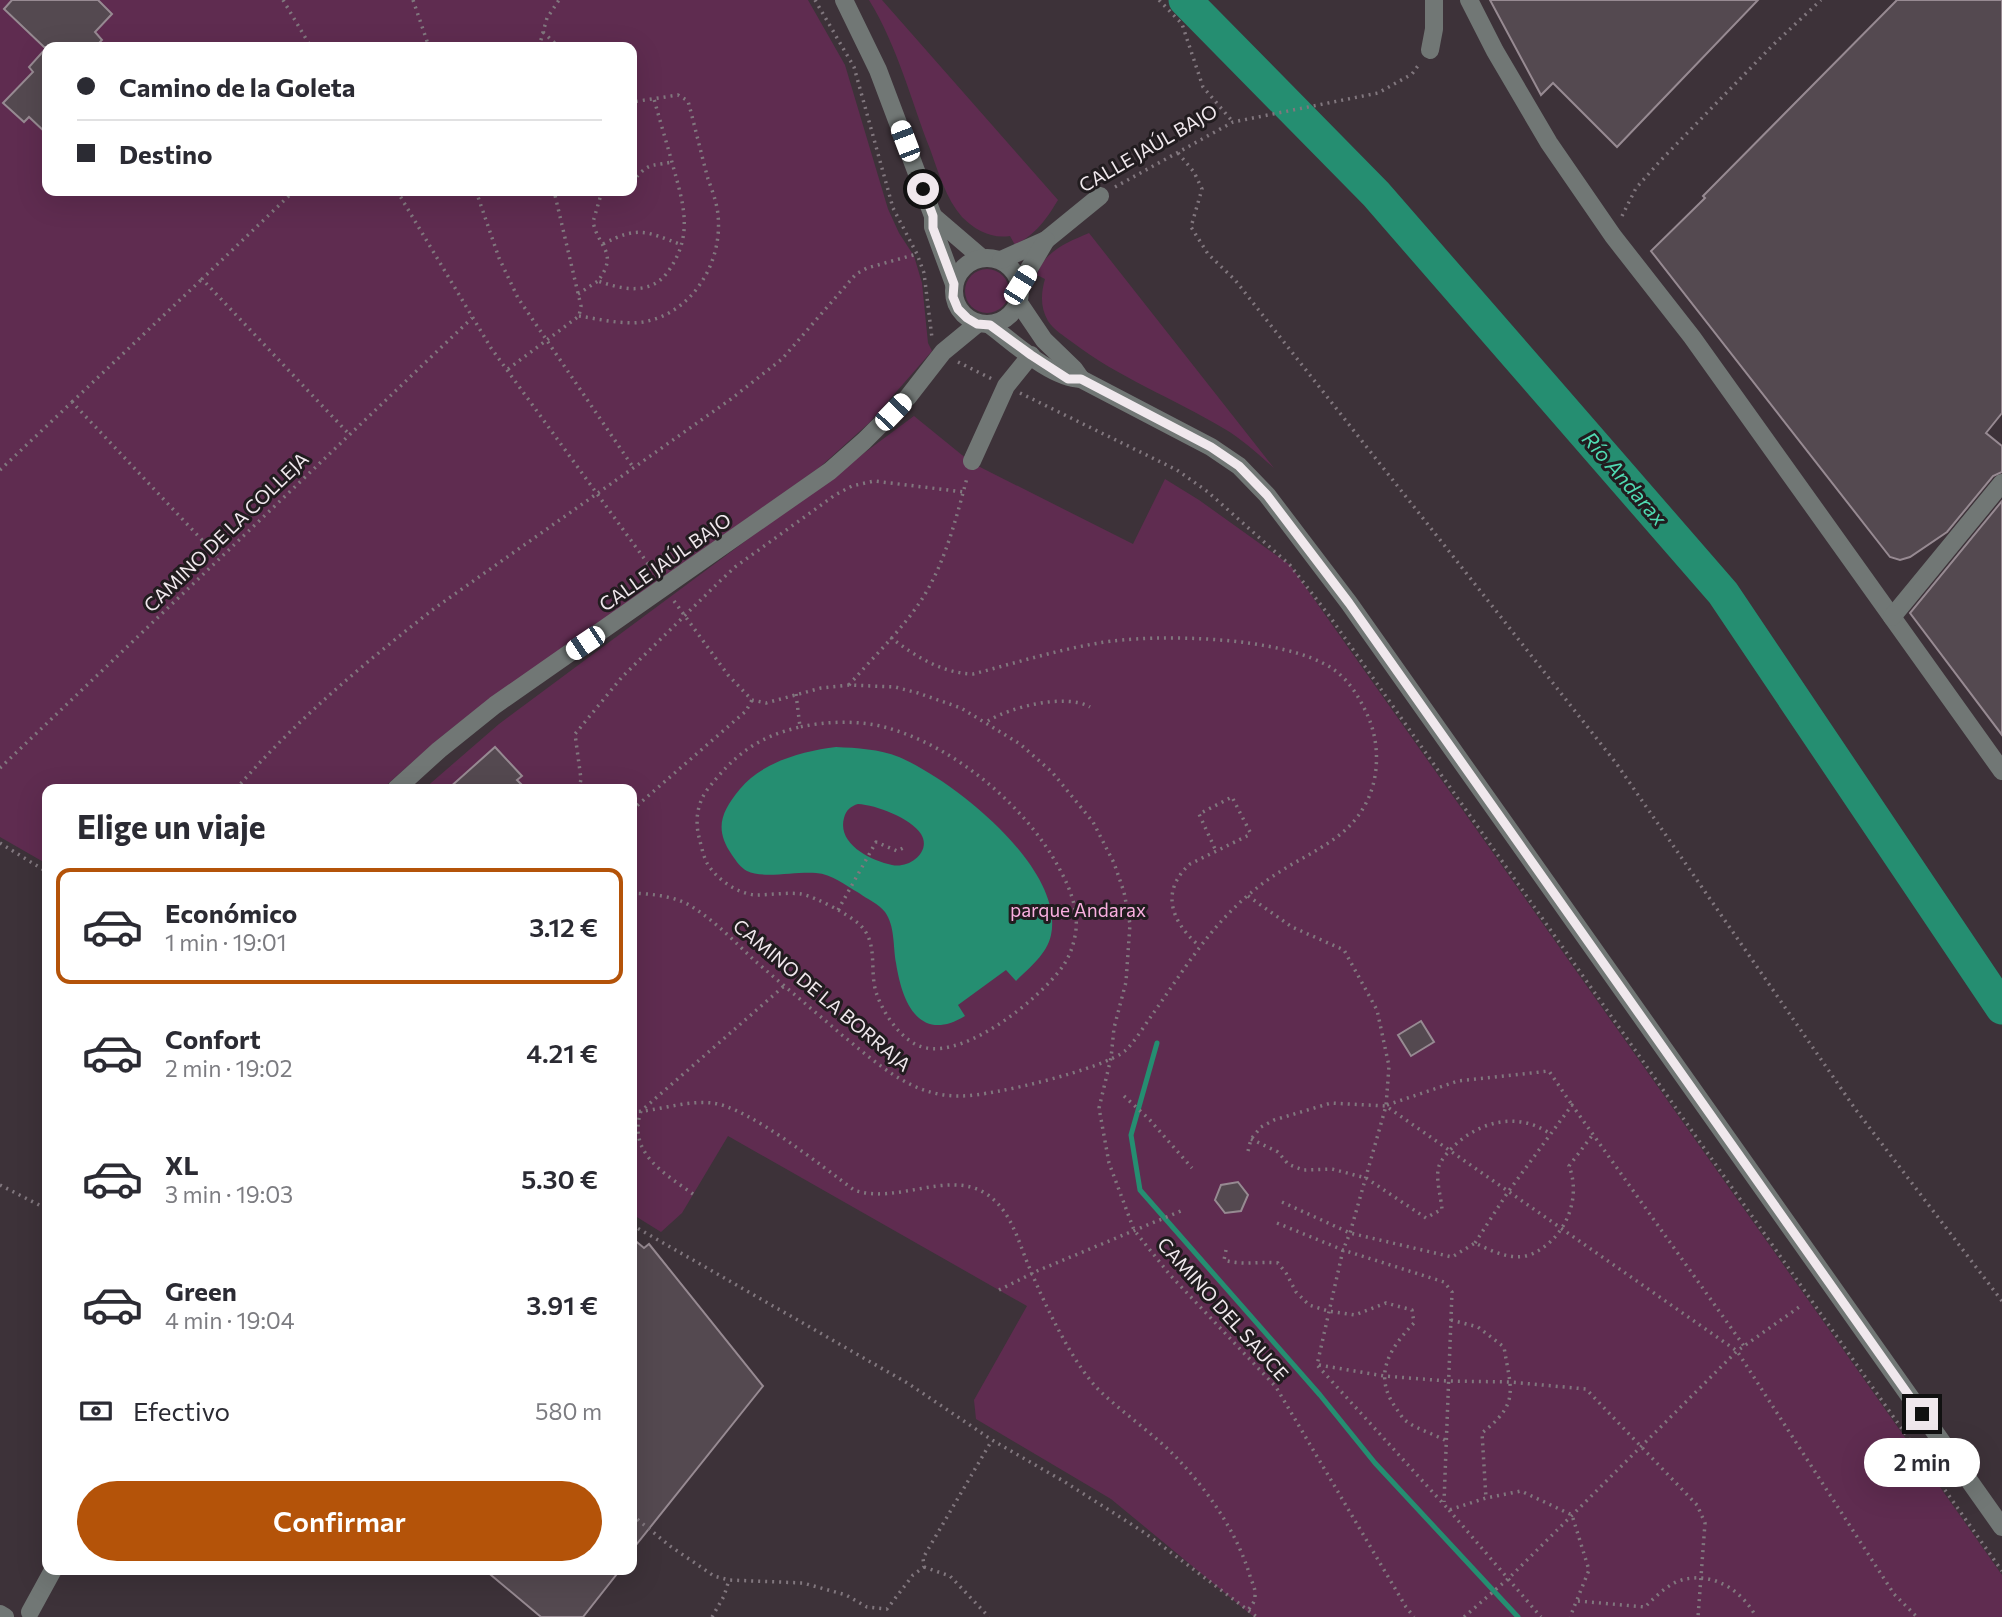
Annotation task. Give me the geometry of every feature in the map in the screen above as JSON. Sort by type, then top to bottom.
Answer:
[{"type":"street","points":[[844,0],[878,70],[933,216],[933,228],[954,284]]},
{"type":"street","points":[[1430,50],[1434,29],[1434,0]]},
{"type":"street","points":[[1469,0],[1495,51],[1549,143],[1613,236],[1692,337],[2002,771]]},
{"type":"street","name":"CALLE JAÚL BAJO","points":[[1046,240],[1100,196]]},
{"type":"street","points":[[933,216],[982,258]]},
{"type":"street","points":[[1046,240],[1001,260],[982,258],[969,262],[959,272],[953,297],[958,309],[967,318],[984,324],[1068,379],[1081,379]]},
{"type":"street","points":[[984,324],[1002,321],[1012,314],[1018,303],[1020,285],[1046,240]]},
{"type":"street","points":[[1001,260],[1013,270],[1020,285]]},
{"type":"street","points":[[1018,303],[1044,340],[1081,379],[1211,447],[1239,466],[1267,495],[1357,614],[2002,1527]]},
{"type":"street","name":"CALLE JAÚL BAJO","points":[[402,784],[495,705],[830,471],[908,397],[943,351],[958,309]]},
{"type":"street","name":"CALLE JAÚL BAJO","points":[[943,351],[984,324]]},
{"type":"street","points":[[972,461],[1006,386],[1031,355]]},
{"type":"street","points":[[1892,617],[2002,483]]},
{"type":"street","points":[[30,1612],[50,1575]]},
{"type":"street","points":[[0,1614],[5,1617]]},
{"type":"path","points":[[283,0],[308,42]]},
{"type":"path","points":[[413,0],[427,42]]},
{"type":"path","points":[[540,42],[547,18],[559,0]]},
{"type":"path","points":[[815,0],[854,67],[893,208],[924,273],[943,351],[1006,386],[1177,470],[1208,492],[1290,565],[1328,614],[2002,1571]]},
{"type":"path","points":[[1159,0],[1182,24],[1203,87],[1233,122]]},
{"type":"path","points":[[1613,236],[1636,188],[1773,44],[1821,0]]},
{"type":"path","points":[[543,32],[554,42]]},
{"type":"path","name":"CALLE JAÚL BAJO","points":[[1100,196],[1233,122],[1378,93],[1412,74],[1430,50]]},
{"type":"path","points":[[579,316],[640,323],[664,318],[694,294],[709,269],[715,246],[718,215],[688,102],[678,95],[637,101]]},
{"type":"path","points":[[598,281],[624,290],[645,287],[662,279],[673,264],[682,244],[685,215],[654,99]]},
{"type":"path","points":[[1178,153],[1194,172],[1202,190],[1191,227],[1208,254],[1235,280],[1616,763],[1856,1110],[2002,1301]]},
{"type":"path","points":[[637,177],[645,167],[657,162],[672,162]]},
{"type":"path","points":[[0,470],[289,196]]},
{"type":"path","points":[[400,196],[472,318],[728,675],[752,700],[746,711],[637,806]]},
{"type":"path","points":[[478,196],[504,271],[518,298],[633,467]]},
{"type":"path","points":[[508,369],[579,316],[581,306],[555,196]]},
{"type":"path","points":[[578,294],[598,281],[606,270],[608,260],[593,222],[601,196]]},
{"type":"path","points":[[603,244],[624,233],[640,232],[682,244]]},
{"type":"path","points":[[241,784],[322,701],[435,608],[731,399],[782,359],[856,274],[867,268],[917,254]]},
{"type":"path","points":[[202,279],[350,434]]},
{"type":"path","name":"CAMINO DE LA COLLEJA","points":[[0,768],[472,318]]},
{"type":"path","points":[[72,402],[219,558]]},
{"type":"path","points":[[849,685],[922,598],[939,569],[972,461]]},
{"type":"path","points":[[580,784],[575,733],[622,677],[736,567],[835,495],[852,486],[874,481],[964,492]]},
{"type":"path","name":"CAMINO DE LA BORRAJA","points":[[637,893],[692,906],[896,1078],[941,1096],[965,1096],[1020,1087],[1100,1064],[1125,1051],[1201,946],[1231,911],[1284,869],[1329,844],[1344,832],[1366,804],[1374,783],[1377,763],[1371,723],[1352,686],[1334,670],[1316,660],[1257,645],[1154,638],[1104,642],[973,674],[959,674],[918,657],[890,637]]},
{"type":"path","name":"CAMINO DEL SAUCE","points":[[752,700],[766,703],[821,688],[849,685],[895,687],[919,692],[961,708],[1020,744],[1052,772],[1093,822],[1114,863],[1124,892],[1130,924],[1126,982],[1099,1108],[1109,1163],[1134,1230],[1170,1275],[1276,1387],[1406,1607],[1415,1617]]},
{"type":"path","points":[[796,694],[800,727]]},
{"type":"path","points":[[987,722],[999,714],[1034,705],[1078,703],[1090,707]]},
{"type":"path","points":[[841,722],[887,727],[936,749],[976,774],[1025,818],[1050,852],[1069,887],[1076,910],[1077,929],[1073,946],[1062,966],[1018,1009],[986,1032],[943,1049],[914,1044],[891,1023],[876,991],[870,938],[860,925],[838,910],[802,894],[753,895],[726,883],[705,860],[695,822],[703,796],[721,772],[742,751],[774,733],[800,727],[841,722]]},
{"type":"path","points":[[1196,943],[1179,925],[1172,909],[1172,898],[1183,870],[1190,864],[1249,835],[1233,797],[1199,814],[1216,851]]},
{"type":"path","points":[[838,910],[876,842],[897,851],[903,848]]},
{"type":"path","points":[[0,843],[42,869]]},
{"type":"path","points":[[1248,896],[1292,927],[1345,950],[1377,1010],[1389,1066],[1386,1105],[1343,1250],[1317,1365]]},
{"type":"path","points":[[693,1194],[658,1168],[642,1151],[637,1130],[640,1111],[784,986]]},
{"type":"path","points":[[1248,1151],[1251,1139],[1261,1127],[1274,1120],[1331,1103],[1386,1105],[1458,1081],[1549,1071],[1744,1346]]},
{"type":"path","points":[[1124,1096],[1149,1119],[1192,1168]]},
{"type":"path","points":[[637,1111],[705,1102],[736,1109],[854,1190],[865,1194],[891,1194],[952,1185],[983,1192],[1011,1221],[1031,1274],[1065,1343],[1099,1391],[1185,1466],[1217,1507],[1244,1555],[1255,1591],[1255,1601],[1248,1610]]},
{"type":"path","points":[[1386,1105],[1737,1351],[1894,1594],[1917,1617]]},
{"type":"path","points":[[1282,1202],[1350,1233],[1452,1257],[1475,1243],[1507,1192],[1572,1105]]},
{"type":"path","points":[[1251,1139],[1278,1152],[1288,1164],[1303,1170],[1332,1169],[1366,1178],[1426,1218],[1442,1209],[1438,1167],[1449,1150],[1467,1133],[1487,1124],[1507,1121],[1530,1123],[1550,1133]]},
{"type":"path","points":[[1475,1243],[1502,1256],[1531,1255],[1561,1230],[1574,1194],[1569,1166],[1594,1133]]},
{"type":"path","points":[[0,1185],[42,1206]]},
{"type":"path","points":[[999,1290],[1181,1211]]},
{"type":"path","points":[[1277,1223],[1343,1250],[1444,1282],[1452,1292],[1444,1504]]},
{"type":"path","points":[[637,1229],[909,1384],[992,1440],[1145,1533],[1257,1617]]},
{"type":"path","points":[[1226,1250],[1224,1260],[1239,1265],[1278,1263],[1296,1292],[1309,1305],[1355,1315],[1385,1303],[1412,1310],[1414,1323],[1395,1342],[1387,1360],[1384,1376],[1388,1398],[1405,1421],[1445,1440]]},
{"type":"path","points":[[1464,1617],[1509,1578],[1737,1351],[1802,1305]]},
{"type":"path","points":[[1451,1320],[1478,1327],[1504,1348],[1512,1392],[1506,1412],[1482,1433],[1486,1498]]},
{"type":"path","points":[[1317,1365],[1384,1376],[1510,1382],[1586,1389],[1697,1505],[1705,1524],[1698,1617]]},
{"type":"path","points":[[1317,1365],[1444,1504],[1541,1617]]},
{"type":"path","points":[[924,1567],[923,1558],[992,1440]]},
{"type":"path","points":[[1449,1510],[1486,1498],[1521,1491],[1572,1515],[1589,1570],[1570,1617]]},
{"type":"path","points":[[637,1519],[714,1576],[729,1580],[803,1583],[846,1595],[867,1607],[887,1609],[914,1575],[924,1567]]},
{"type":"path","points":[[924,1567],[950,1576],[989,1617]]},
{"type":"path","points":[[1578,1601],[1645,1607],[1676,1582],[1699,1578],[1721,1583],[1739,1593],[1756,1617]]},
{"type":"path","points":[[712,1617],[724,1596],[729,1580]]},
{"type":"green space","points":[[0,0],[808,0],[845,65],[888,209],[914,256],[922,283],[928,343],[932,351],[869,423],[820,467],[470,714],[388,784],[42,784],[42,861],[0,837]]},
{"type":"green space","points":[[869,0],[882,0],[1058,200],[1040,226],[1022,241],[1015,245],[1010,236],[996,236],[978,230],[956,210],[939,175],[896,54]]},
{"type":"green space","points":[[1089,233],[1274,468],[1230,432],[1108,366],[1050,324],[1042,305],[1045,279],[1037,275],[1040,267],[1058,248]]},
{"type":"green space","points":[[987,269],[1003,275],[1009,291],[1003,307],[987,313],[971,307],[965,291],[971,275]]},
{"type":"green space","name":"parque Andarax","points":[[914,416],[978,466],[1133,544],[1165,479],[1290,565],[2002,1575],[2002,1617],[1254,1617],[1111,1499],[976,1419],[974,1400],[1027,1306],[728,1136],[682,1213],[661,1232],[637,1217],[637,784],[430,784],[499,724]]},
{"type":"shaded area","points":[[860,748],[891,754],[922,769],[975,806],[1001,830],[1023,855],[1041,882],[1051,909],[1051,935],[1046,948],[1016,981],[1006,970],[958,1005],[965,1016],[936,1025],[925,1022],[916,1015],[908,1004],[899,978],[891,923],[885,912],[876,904],[828,875],[771,875],[747,871],[726,846],[722,829],[724,813],[733,797],[749,780],[784,759],[823,749]],"holes":[[[865,805],[892,813],[916,828],[924,841],[917,858],[899,866],[892,865],[865,855],[850,843],[843,827],[845,815],[853,806]]]},
{"type":"building","points":[[12,0],[98,0],[112,14],[95,32],[102,40],[100,42],[42,42],[42,45],[4,9]]},
{"type":"building","points":[[1490,0],[1758,0],[1617,147],[1553,83],[1541,95]]},
{"type":"building","points":[[1897,0],[2002,0],[2002,413],[1986,433],[2002,446],[2002,472],[1993,476],[1947,532],[1910,557],[1900,560],[1890,557],[1651,251]]},
{"type":"building","points":[[42,53],[42,129],[29,117],[24,122],[3,103],[33,72],[29,67]]},
{"type":"building","points":[[2002,501],[2002,735],[1910,613]]},
{"type":"building","points":[[495,747],[522,776],[517,780],[521,784],[454,784]]},
{"type":"building","points":[[1421,1021],[1434,1042],[1411,1056],[1398,1035]]},
{"type":"building","points":[[1238,1182],[1248,1195],[1241,1211],[1225,1213],[1215,1200],[1221,1185]]},
{"type":"building","points":[[637,1242],[644,1248],[649,1244],[763,1386],[637,1544]]},
{"type":"building","points":[[491,1575],[616,1575],[583,1617],[541,1617]]},
{"type":"waterway","name":"Río Andarax","points":[[1185,0],[1376,194],[1723,593],[2002,1008]]},
{"type":"waterway","points":[[1157,1043],[1131,1135],[1140,1190],[1320,1395],[1375,1463],[1518,1617]]},
{"type":"route","points":[[923,189],[933,216],[933,228],[954,284],[953,297],[958,309],[967,318],[977,324],[990,325],[1068,379],[1081,379],[1211,447],[1239,466],[1267,495],[1349,603],[1922,1414]]}]
